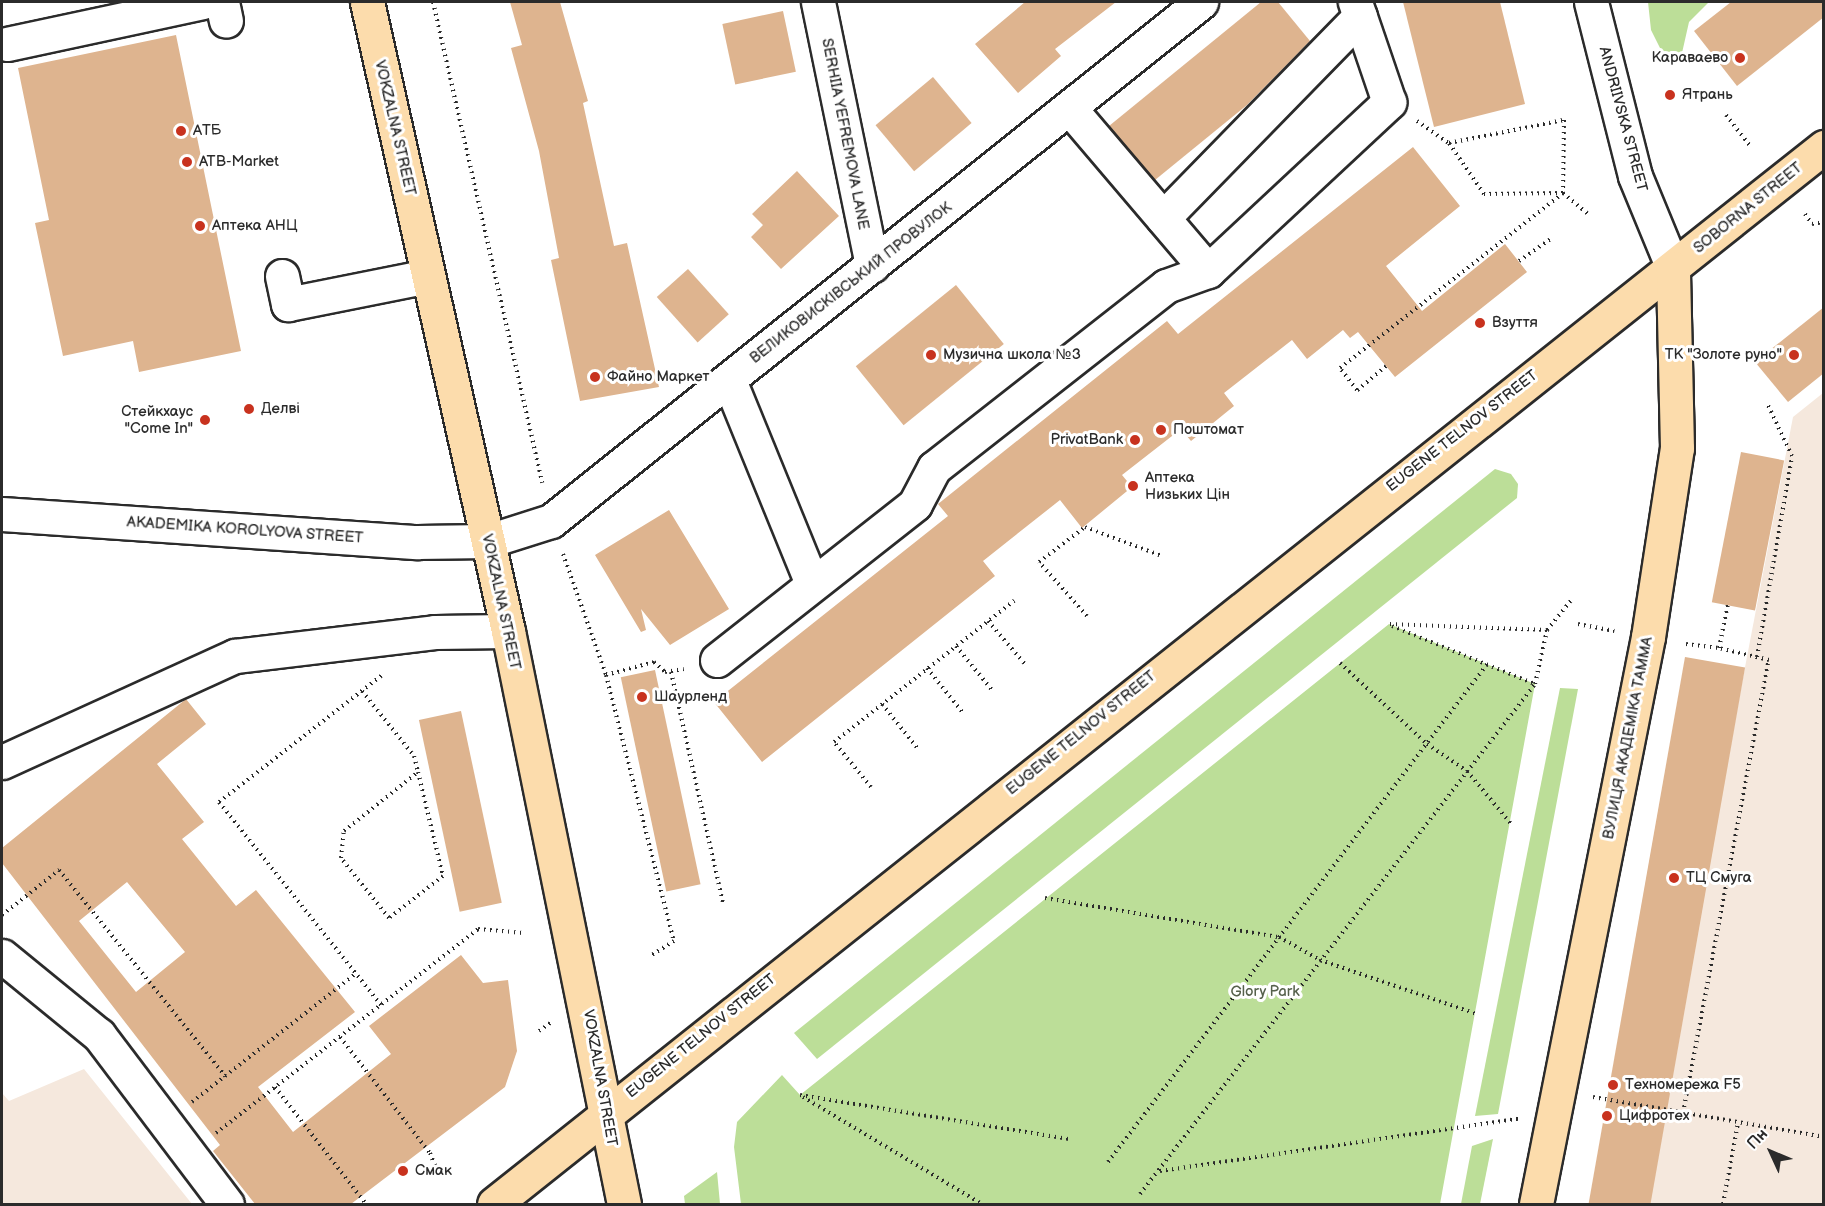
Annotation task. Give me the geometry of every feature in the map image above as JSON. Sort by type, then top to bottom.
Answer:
[{"type":"main road","name":"VOKZALNA STREET","points":[[367,2],[508,631],[624,1204]]},
{"type":"main road","name":"SOBORNA STREET","points":[[1673,268],[1824,147]]},
{"type":"main road","name":"ВУЛИЦЯ АКАДЕМІКА ТАММА","points":[[1536,1204],[1648,637],[1677,448],[1673,268]]},
{"type":"main road","name":"EUGENE TELNOV STREET","points":[[494,1204],[605,1113],[1673,268]]},
{"type":"street","name":"SERHIIA YEFREMOVA LANE","points":[[818,2],[872,266]]},
{"type":"street","name":"ANDRIIVSKA STREET","points":[[1591,2],[1635,176],[1673,268]]},
{"type":"street","name":"ВЕЛИКОВИСКІВСЬКИЙ ПРОВУЛОК","points":[[488,541],[551,521],[1071,110],[1195,4]]},
{"type":"street","points":[[7,44],[217,8]]},
{"type":"street","points":[[717,660],[811,581],[915,504],[934,468],[1166,286],[1208,271],[1389,102],[1357,9],[1163,218]]},
{"type":"street","points":[[1071,110],[1208,271]]},
{"type":"street","points":[[282,276],[288,304],[428,276]]},
{"type":"street","points":[[729,380],[811,581]]},
{"type":"street","name":"AKADEMIKA KOROLYOVA STREET","points":[[2,514],[417,542],[488,541]]},
{"type":"street","points":[[2,762],[235,656],[435,632],[508,631]]},
{"type":"street","points":[[2,956],[99,1035],[227,1204]]},
{"type":"path","points":[[433,2],[551,521],[606,675],[674,940],[650,956]]},
{"type":"path","points":[[1389,102],[1449,143],[1484,194],[1563,193],[1589,215]]},
{"type":"path","points":[[1726,115],[1750,146]]},
{"type":"path","points":[[1449,143],[1564,120],[1563,193]]},
{"type":"path","points":[[1386,366],[1357,390],[1340,368],[1563,193]]},
{"type":"path","points":[[1805,214],[1812,224],[1824,222]]},
{"type":"path","points":[[1519,261],[1552,238]]},
{"type":"path","points":[[1757,657],[1792,456],[1767,403]]},
{"type":"path","points":[[1087,616],[1040,562],[1085,527],[1161,556]]},
{"type":"path","points":[[1140,1194],[1535,684],[1547,630],[1572,599]]},
{"type":"path","points":[[871,787],[834,742],[1014,601]]},
{"type":"path","points":[[1719,648],[1728,604]]},
{"type":"path","points":[[988,621],[1025,664]]},
{"type":"path","points":[[1535,684],[1389,624],[1547,630]]},
{"type":"path","points":[[1578,624],[1621,632]]},
{"type":"path","points":[[1683,1113],[1769,660],[1719,648],[1686,644]]},
{"type":"path","points":[[956,646],[992,690]]},
{"type":"path","points":[[606,675],[654,662],[671,672],[717,660]]},
{"type":"path","points":[[1340,663],[1426,744],[1467,771],[1512,825]]},
{"type":"path","points":[[1108,1162],[1488,663]]},
{"type":"path","points":[[927,668],[963,713]]},
{"type":"path","points":[[381,1005],[219,802],[389,669]]},
{"type":"path","points":[[671,672],[723,903]]},
{"type":"path","points":[[362,691],[414,756],[418,772],[443,876],[389,918],[341,858],[344,831],[418,772]]},
{"type":"path","points":[[882,704],[918,749]]},
{"type":"path","points":[[2,915],[59,870],[225,1076]]},
{"type":"path","points":[[1045,898],[1279,937],[1320,960],[1477,1014]]},
{"type":"path","points":[[189,1154],[478,929],[523,933]]},
{"type":"path","points":[[166,1123],[355,974]]},
{"type":"path","points":[[539,1031],[550,1023]]},
{"type":"path","points":[[340,1037],[430,1153],[438,1173]]},
{"type":"path","points":[[275,1088],[366,1204]]},
{"type":"path","points":[[1160,1171],[1517,1119],[1556,1094],[1824,1137]]},
{"type":"path","points":[[982,1204],[800,1095],[1069,1139]]},
{"type":"path","points":[[1723,1204],[1738,1123]]},
{"type":"shaded area","points":[[1823,393],[1823,1204],[1642,1204],[1793,417]]},
{"type":"shaded area","points":[[84,1069],[192,1204],[2,1204],[2,1093],[9,1101]]},
{"type":"green space","points":[[1648,2],[1709,2],[1689,22],[1682,53],[1670,56],[1660,48],[1651,30]]},
{"type":"green space","points":[[1495,469],[1511,474],[1518,484],[1517,498],[817,1059],[794,1033]]},
{"type":"green space","name":"Glory Park","points":[[1389,624],[1535,684],[1440,1204],[741,1204],[734,1147],[737,1122],[782,1075],[800,1095]]},
{"type":"green space","points":[[1560,688],[1578,689],[1498,1114],[1475,1116]]},
{"type":"green space","points":[[1493,1139],[1480,1204],[1461,1204],[1472,1146]]},
{"type":"green space","points":[[717,1172],[720,1204],[685,1204],[684,1196]]},
{"type":"building","points":[[510,2],[560,2],[588,101],[583,103],[614,246],[627,243],[659,387],[580,401],[551,260],[559,258],[539,151],[511,48],[522,45]]},
{"type":"building","points":[[1025,2],[1116,2],[1055,49],[1061,56],[1018,93],[975,44]]},
{"type":"building","points":[[1261,2],[1278,2],[1310,41],[1247,105],[1155,180],[1109,126]]},
{"type":"building","points":[[1403,2],[1500,2],[1525,104],[1434,127]]},
{"type":"building","points":[[1731,2],[1824,2],[1824,17],[1737,86],[1694,31]]},
{"type":"building","points":[[783,11],[796,72],[735,85],[722,24]]},
{"type":"building","points":[[176,35],[241,351],[139,372],[133,341],[63,356],[35,223],[49,220],[18,68]]},
{"type":"building","points":[[933,77],[972,123],[914,171],[876,125]]},
{"type":"building","points":[[1413,147],[1460,206],[1386,266],[1422,311],[1505,244],[1527,272],[1395,377],[1358,332],[1350,338],[1343,330],[1307,359],[1292,340],[1224,393],[1234,406],[1191,441],[1181,429],[1122,475],[1132,487],[1082,528],[1060,500],[983,561],[995,576],[762,762],[714,702],[948,516],[938,504],[1167,321],[1178,334]]},
{"type":"building","points":[[797,171],[839,216],[781,269],[751,237],[763,225],[752,214]]},
{"type":"building","points":[[688,269],[729,314],[698,342],[657,297]]},
{"type":"building","name":"Музична школа №3","points":[[956,285],[1004,344],[904,425],[856,366]]},
{"type":"building","name":"ТК \"Золоте руно\"","points":[[1824,307],[1824,373],[1788,402],[1755,362]]},
{"type":"building","points":[[1741,452],[1784,460],[1755,611],[1712,602]]},
{"type":"building","points":[[669,510],[729,609],[670,645],[641,609],[646,630],[641,632],[595,555]]},
{"type":"building","name":"ТЦ Смуга","points":[[1685,657],[1745,668],[1650,1204],[1589,1204]]},
{"type":"building","points":[[655,670],[701,884],[666,891],[621,677]]},
{"type":"building","points":[[186,699],[206,724],[157,764],[204,822],[182,839],[236,906],[256,890],[355,1012],[258,1087],[293,1132],[391,1054],[369,1026],[461,955],[483,983],[508,980],[517,1051],[505,1087],[351,1204],[255,1204],[213,1151],[220,1145],[2,863],[2,848]],"holes":[[[127,882],[185,952],[136,992],[79,921]]]},
{"type":"building","points":[[461,711],[502,903],[460,912],[419,720]]},
{"type":"place","name":"Караваево","points":[[1740,58]]},
{"type":"place","name":"Ятрань","points":[[1670,95]]},
{"type":"place","name":"АТБ","points":[[181,131]]},
{"type":"place","name":"ATB-Market","points":[[187,162]]},
{"type":"place","name":"Аптека АНЦ","points":[[200,226]]},
{"type":"place","name":"Взуття","points":[[1480,323]]},
{"type":"place","name":"Музична школа №3","points":[[931,355]]},
{"type":"place","name":"ТК \"Золоте руно\"","points":[[1794,355]]},
{"type":"place","name":"Файно Маркет","points":[[595,377]]},
{"type":"place","name":"Делві","points":[[249,409]]},
{"type":"place","name":"Стейкхаус \"Come In\"","points":[[205,420]]},
{"type":"place","name":"Поштомат","points":[[1161,430]]},
{"type":"place","name":"PrivatBank","points":[[1135,440]]},
{"type":"place","name":"Аптека Низьких Цін","points":[[1133,486]]},
{"type":"place","name":"Шаурленд","points":[[642,697]]},
{"type":"place","name":"ТЦ Смуга","points":[[1674,878]]},
{"type":"place","name":"Техномережа F5","points":[[1613,1085]]},
{"type":"place","name":"Цифротех","points":[[1607,1116]]},
{"type":"place","name":"Смак","points":[[403,1171]]}]
